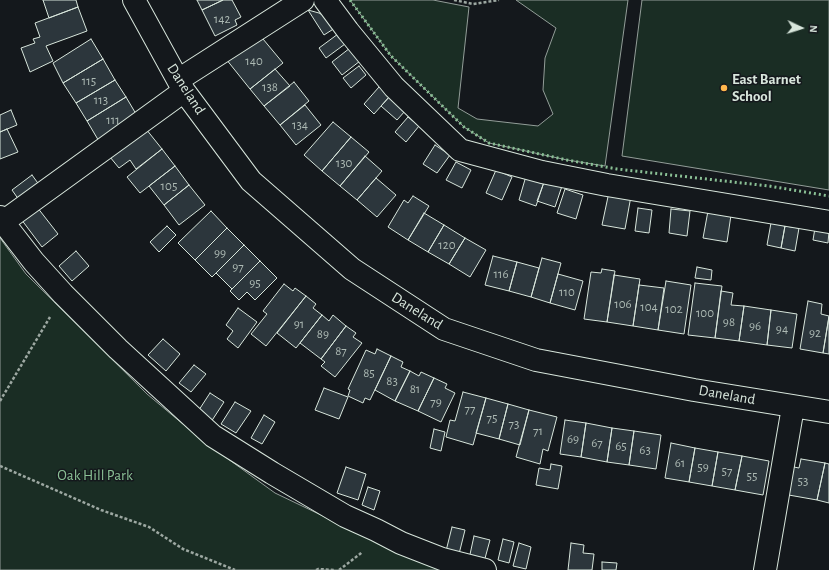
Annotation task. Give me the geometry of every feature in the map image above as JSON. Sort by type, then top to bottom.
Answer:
[{"type":"street","name":"Daneland","points":[[134,0],[181,86],[251,181],[352,269],[444,329],[536,360],[694,390],[829,412]]},
{"type":"street","points":[[303,0],[181,86],[2,220],[34,262],[63,294],[118,348],[213,436],[345,516],[401,543],[442,559],[485,570]]},
{"type":"street","points":[[325,0],[348,32],[394,87],[460,150],[542,172],[607,185],[829,222]]},
{"type":"street","points":[[765,570],[793,406]]},
{"type":"path","points":[[454,0],[473,4],[499,0]]},
{"type":"path","points":[[0,401],[63,294]]},
{"type":"path","points":[[0,466],[101,510],[149,527],[183,549],[235,570]]},
{"type":"path","points":[[339,570],[360,554]]},
{"type":"path","points":[[316,570],[334,570]]},
{"type":"green space","points":[[350,0],[433,0],[469,7],[458,108],[477,119],[538,126],[553,114],[543,90],[545,58],[556,28],[516,0],[628,0],[605,166],[567,160],[489,143],[464,127],[391,56]]},
{"type":"green space","name":"East Barnet School","points":[[642,0],[829,0],[829,190],[622,156]]},
{"type":"green space","name":"Oak Hill Park","points":[[0,238],[26,274],[147,394],[202,440],[275,493],[346,527],[455,570],[0,570]]},
{"type":"building","points":[[43,0],[76,0],[78,7],[49,18]]},
{"type":"building","points":[[197,0],[223,0],[202,10]]},
{"type":"building","points":[[223,0],[232,0],[241,17],[235,20],[237,25],[215,36],[202,10]]},
{"type":"building","points":[[78,7],[87,31],[46,46],[53,61],[30,72],[21,48],[35,43],[33,39],[40,37],[35,23]]},
{"type":"building","points":[[308,10],[319,13],[328,18],[335,28],[324,35]]},
{"type":"building","points":[[258,33],[283,63],[250,89],[226,59]]},
{"type":"building","points":[[338,34],[345,44],[326,58],[319,48]]},
{"type":"building","points":[[91,39],[103,59],[63,83],[53,63]]},
{"type":"building","points":[[350,48],[360,61],[342,75],[332,62]]},
{"type":"building","points":[[103,59],[115,80],[76,103],[63,83]]},
{"type":"building","points":[[359,66],[366,75],[351,88],[343,78]]},
{"type":"building","points":[[275,69],[290,86],[264,106],[250,89]]},
{"type":"building","points":[[115,80],[126,97],[87,121],[76,103]]},
{"type":"building","points":[[294,82],[309,101],[280,125],[264,106]]},
{"type":"building","points":[[379,87],[390,96],[374,114],[364,104]]},
{"type":"building","points":[[390,96],[405,111],[397,120],[381,106]]},
{"type":"building","points":[[126,97],[139,119],[100,143],[87,121]]},
{"type":"building","points":[[305,105],[321,125],[296,145],[280,125]]},
{"type":"building","points":[[11,110],[17,125],[0,132],[0,115]]},
{"type":"building","points":[[408,117],[419,126],[406,142],[395,132]]},
{"type":"building","points":[[333,122],[351,137],[322,171],[304,155]]},
{"type":"building","points":[[7,129],[18,152],[0,159],[0,132]]},
{"type":"building","points":[[146,129],[162,149],[136,169],[130,160],[119,168],[110,157]]},
{"type":"building","points":[[351,137],[369,152],[340,186],[322,171]]},
{"type":"building","points":[[435,145],[450,155],[437,173],[423,164]]},
{"type":"building","points":[[162,149],[175,166],[140,193],[127,177]]},
{"type":"building","points":[[365,156],[382,171],[357,200],[340,186]]},
{"type":"building","points":[[456,162],[471,170],[462,188],[446,180]]},
{"type":"building","points":[[175,166],[189,185],[164,205],[149,186]]},
{"type":"building","points":[[496,170],[512,177],[502,200],[486,193]]},
{"type":"building","points":[[32,175],[40,186],[19,200],[12,190]]},
{"type":"building","points":[[526,176],[544,182],[536,206],[519,200]]},
{"type":"building","points":[[546,177],[563,183],[555,207],[537,201]]},
{"type":"building","points":[[376,178],[396,195],[377,217],[357,200]]},
{"type":"building","points":[[189,185],[205,205],[179,225],[164,205]]},
{"type":"building","points":[[565,189],[583,195],[576,219],[557,213]]},
{"type":"building","points":[[609,192],[631,196],[625,229],[602,225]]},
{"type":"building","points":[[413,196],[429,206],[408,240],[388,227],[404,200],[408,203]]},
{"type":"building","points":[[37,207],[58,234],[42,247],[21,219]]},
{"type":"building","points":[[638,208],[652,210],[649,233],[635,231]]},
{"type":"building","points":[[671,209],[690,211],[687,236],[669,233]]},
{"type":"building","points":[[211,211],[227,228],[195,260],[178,243]]},
{"type":"building","points":[[708,211],[731,215],[727,242],[703,238]]},
{"type":"building","points":[[424,213],[444,225],[428,252],[408,240]]},
{"type":"building","points":[[771,223],[785,226],[781,248],[767,245]]},
{"type":"building","points":[[444,225],[465,238],[449,264],[428,252]]},
{"type":"building","points":[[167,226],[176,235],[159,252],[150,242]]},
{"type":"building","points":[[785,226],[799,228],[795,251],[781,248]]},
{"type":"building","points":[[227,228],[244,245],[212,277],[195,260]]},
{"type":"building","points":[[815,228],[829,231],[828,243],[813,240]]},
{"type":"building","points":[[465,238],[486,250],[470,277],[449,264]]},
{"type":"building","points":[[244,245],[260,261],[232,289],[216,273]]},
{"type":"building","points":[[76,251],[89,266],[72,281],[59,266]]},
{"type":"building","points":[[493,256],[517,262],[509,291],[485,285]]},
{"type":"building","points":[[542,258],[561,263],[550,303],[531,297]]},
{"type":"building","points":[[260,261],[277,278],[255,300],[247,292],[239,300],[230,291]]},
{"type":"building","points":[[517,262],[539,268],[531,297],[509,291]]},
{"type":"building","points":[[697,267],[712,270],[711,280],[695,278]]},
{"type":"building","points":[[602,269],[615,271],[607,322],[584,319],[591,272],[601,273]]},
{"type":"building","points":[[558,274],[583,281],[575,310],[550,303]]},
{"type":"building","points":[[614,275],[640,279],[633,326],[607,322]]},
{"type":"building","points":[[666,281],[691,285],[684,334],[658,330]]},
{"type":"building","points":[[695,283],[722,286],[715,338],[688,335]]},
{"type":"building","points":[[284,284],[293,291],[295,288],[306,296],[266,346],[251,334],[267,314],[263,311]]},
{"type":"building","points":[[639,285],[664,288],[658,330],[633,326]]},
{"type":"building","points":[[721,291],[733,293],[731,305],[744,306],[739,341],[715,338]]},
{"type":"building","points":[[306,296],[316,304],[313,308],[322,315],[296,348],[277,333]]},
{"type":"building","points":[[808,301],[822,304],[821,314],[829,316],[823,353],[800,349]]},
{"type":"building","points":[[744,306],[771,310],[767,345],[739,341]]},
{"type":"building","points":[[238,308],[257,322],[238,348],[227,339],[233,331],[226,325]]},
{"type":"building","points":[[771,310],[797,314],[792,348],[767,345]]},
{"type":"building","points":[[322,315],[329,321],[333,315],[346,326],[321,359],[300,343]]},
{"type":"building","points":[[829,317],[829,354],[823,353]]},
{"type":"building","points":[[346,326],[356,333],[353,337],[362,343],[335,377],[321,366],[325,362],[321,359]]},
{"type":"building","points":[[163,339],[180,354],[166,371],[148,355]]},
{"type":"building","points":[[377,349],[391,356],[370,400],[365,398],[363,403],[348,396],[350,390],[348,389],[366,350],[375,354]]},
{"type":"building","points":[[391,356],[403,362],[401,367],[410,371],[395,401],[375,390]]},
{"type":"building","points":[[194,365],[206,374],[191,392],[179,383]]},
{"type":"building","points":[[410,371],[419,376],[421,372],[434,378],[418,411],[395,401]]},
{"type":"building","points":[[434,378],[447,384],[445,388],[455,393],[441,422],[418,411]]},
{"type":"building","points":[[324,388],[348,397],[339,419],[315,410]]},
{"type":"building","points":[[463,392],[486,398],[473,445],[446,437],[450,420],[455,421]]},
{"type":"building","points":[[210,393],[224,402],[211,422],[197,413]]},
{"type":"building","points":[[486,398],[508,404],[499,439],[476,433]]},
{"type":"building","points":[[235,402],[251,411],[236,433],[221,424]]},
{"type":"building","points":[[508,404],[529,410],[520,445],[499,439]]},
{"type":"building","points":[[529,410],[557,417],[548,451],[543,449],[540,464],[516,457]]},
{"type":"building","points":[[264,415],[275,422],[262,444],[251,438]]},
{"type":"building","points":[[565,420],[586,423],[581,457],[560,454]]},
{"type":"building","points":[[586,423],[612,428],[607,462],[581,457]]},
{"type":"building","points":[[612,428],[634,431],[629,465],[607,462]]},
{"type":"building","points":[[434,429],[445,432],[441,451],[430,448]]},
{"type":"building","points":[[634,431],[661,435],[656,469],[629,465]]},
{"type":"building","points":[[671,443],[695,448],[689,482],[665,478]]},
{"type":"building","points":[[695,448],[718,452],[712,486],[689,482]]},
{"type":"building","points":[[718,452],[742,456],[735,490],[712,486]]},
{"type":"building","points":[[742,456],[769,461],[763,495],[735,490]]},
{"type":"building","points":[[801,459],[825,463],[817,500],[783,494],[789,466],[799,468]]},
{"type":"building","points":[[825,463],[829,464],[829,503],[817,500]]},
{"type":"building","points":[[551,464],[562,466],[558,489],[536,485],[539,468],[550,470]]},
{"type":"building","points":[[346,467],[366,474],[358,500],[337,493]]},
{"type":"building","points":[[368,487],[380,491],[374,510],[362,505]]},
{"type":"building","points":[[452,527],[465,530],[459,554],[446,551]]},
{"type":"building","points":[[474,536],[490,540],[484,562],[469,559]]},
{"type":"building","points":[[503,539],[514,542],[509,563],[498,560]]},
{"type":"building","points":[[519,543],[531,547],[526,569],[513,566]]},
{"type":"building","points":[[571,543],[584,545],[583,553],[594,554],[592,570],[568,570]]},
{"type":"building","points":[[602,562],[617,563],[616,570],[602,570]]},
{"type":"hedge","points":[[350,0],[391,56],[464,127],[489,143],[617,169],[769,186],[829,196]]},
{"type":"place","name":"East Barnet School","points":[[724,88]]}]
